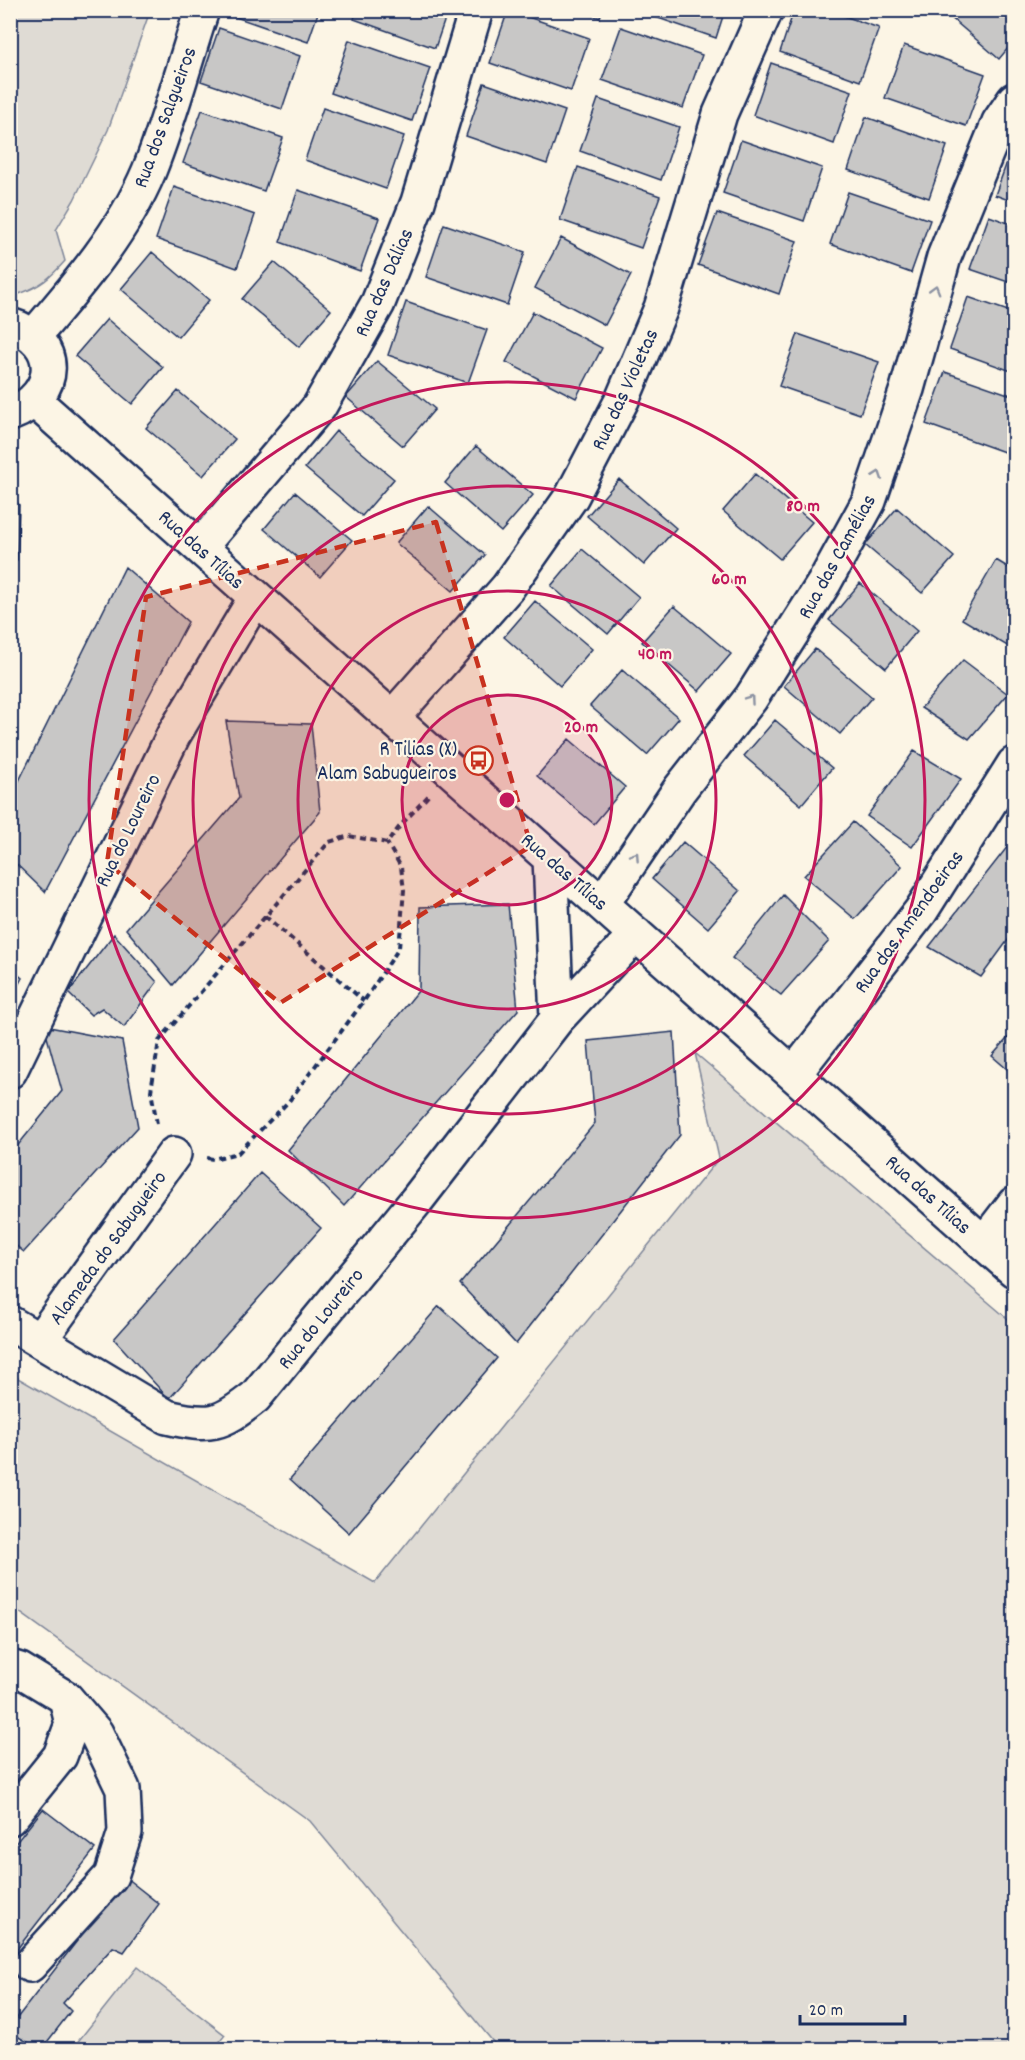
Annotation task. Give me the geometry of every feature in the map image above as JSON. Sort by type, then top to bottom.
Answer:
[{"type":"street","name":"Rua dos Salgueiros","points":[[22,331],[76,286],[123,223],[148,173],[164,131],[202,10]]},
{"type":"street","name":"Rua das Dálias","points":[[200,547],[319,408],[378,303],[418,202],[476,10]]},
{"type":"street","name":"Rua das Violetas","points":[[392,718],[508,587],[572,496],[622,400],[661,308],[720,114],[766,10]]},
{"type":"street","name":"Rua das Camélias","points":[[602,904],[680,789],[751,698],[824,583],[869,501],[908,388],[944,257],[999,122],[1014,100]]},
{"type":"street","points":[[22,331],[43,348],[48,368],[44,390],[23,407]]},
{"type":"street","name":"Rua das Tílias","points":[[23,407],[200,547],[1014,1270]]},
{"type":"street","name":"Rua do Loureiro","points":[[10,1071],[173,736],[256,597]]},
{"type":"street","name":"Rua das Amendoeiras","points":[[794,1074],[921,910],[1014,764]]},
{"type":"street","points":[[550,858],[557,1019]]},
{"type":"street","name":"Rua do Loureiro","points":[[10,1323],[167,1417],[211,1423],[232,1415],[263,1388],[416,1201],[557,1019],[636,934]]},
{"type":"street","name":"Alameda do Sabugueiro","points":[[40,1340],[174,1154]]},
{"type":"street","points":[[984,1243],[1014,1204]]},
{"type":"street","points":[[10,1667],[20,1670],[66,1698],[96,1733],[123,1789],[125,1832],[111,1876],[30,1965]]},
{"type":"street","points":[[10,1818],[60,1756],[72,1724],[66,1698]]},
{"type":"path","points":[[387,843],[452,771]]},
{"type":"path","name":"Alameda do Sabugueiro","points":[[349,836],[387,843],[401,867],[404,890],[399,948],[364,1001],[289,1101],[238,1153],[213,1159],[174,1154],[156,1122],[151,1091],[159,1041],[265,916],[329,842],[349,836]]},
{"type":"path","points":[[265,916],[364,1001]]},
{"type":"highlighted area","points":[[436,522],[531,846],[280,1003],[107,863],[146,597]]},
{"type":"shaded area","points":[[11,10],[150,11],[108,130],[74,200],[56,230],[65,261],[45,281],[19,294],[10,283]]},
{"type":"shaded area","points":[[695,1053],[1014,1324],[1014,2049],[499,2049],[310,1821],[11,1606],[11,1374],[375,1583],[719,1158]]},
{"type":"shaded area","points":[[137,1967],[225,2035],[214,2049],[72,2049]]},
{"type":"building","points":[[229,10],[319,10],[308,42],[227,14]]},
{"type":"building","points":[[357,10],[448,10],[435,48],[354,19]]},
{"type":"building","points":[[508,10],[589,38],[571,91],[490,63]]},
{"type":"building","points":[[578,10],[602,10],[600,18]]},
{"type":"building","points":[[635,10],[725,10],[716,38]]},
{"type":"building","points":[[794,10],[827,10],[879,28],[860,81],[780,52]]},
{"type":"building","points":[[942,10],[1014,10],[1014,41],[999,59]]},
{"type":"building","points":[[621,27],[702,55],[683,108],[602,80]]},
{"type":"building","points":[[219,28],[300,56],[282,109],[201,81]]},
{"type":"building","points":[[349,40],[430,68],[412,121],[331,93]]},
{"type":"building","points":[[904,45],[985,74],[966,126],[885,98]]},
{"type":"building","points":[[771,63],[852,91],[834,144],[753,115]]},
{"type":"building","points":[[484,83],[565,111],[547,164],[466,136]]},
{"type":"building","points":[[598,99],[679,127],[661,180],[580,151]]},
{"type":"building","points":[[323,108],[404,136],[386,189],[305,160]]},
{"type":"building","points":[[202,110],[283,138],[264,191],[183,163]]},
{"type":"building","points":[[866,117],[947,146],[929,198],[848,170]]},
{"type":"building","points":[[741,140],[822,168],[804,221],[723,193]]},
{"type":"building","points":[[1014,143],[1014,202],[995,195]]},
{"type":"building","points":[[578,167],[660,196],[641,248],[560,220]]},
{"type":"building","points":[[174,187],[255,215],[237,268],[156,239]]},
{"type":"building","points":[[298,190],[379,218],[360,271],[280,242]]},
{"type":"building","points":[[848,192],[930,220],[911,273],[830,244]]},
{"type":"building","points":[[717,213],[797,241],[779,294],[698,265]]},
{"type":"building","points":[[989,216],[1014,225],[1014,284],[970,269]]},
{"type":"building","points":[[444,224],[525,252],[507,305],[426,277]]},
{"type":"building","points":[[561,238],[631,275],[605,325],[535,288]]},
{"type":"building","points":[[152,252],[209,300],[178,337],[121,289]]},
{"type":"building","points":[[274,262],[331,310],[299,347],[242,299]]},
{"type":"building","points":[[968,297],[1014,313],[1014,372],[950,349]]},
{"type":"building","points":[[406,302],[487,330],[468,383],[388,355]]},
{"type":"building","points":[[533,312],[602,348],[576,398],[506,362]]},
{"type":"building","points":[[107,319],[163,367],[132,404],[75,356]]},
{"type":"building","points":[[798,334],[879,362],[860,414],[779,386]]},
{"type":"building","points":[[377,361],[435,409],[403,446],[346,397]]},
{"type":"building","points":[[945,372],[1014,396],[1014,433],[1007,453],[926,424]]},
{"type":"building","points":[[178,391],[235,439],[203,476],[146,428]]},
{"type":"building","points":[[336,431],[394,479],[362,516],[305,468]]},
{"type":"building","points":[[476,446],[533,495],[501,532],[445,483]]},
{"type":"building","points":[[755,474],[812,522],[780,559],[723,511]]},
{"type":"building","points":[[619,479],[676,528],[644,565],[587,516]]},
{"type":"building","points":[[295,492],[352,540],[320,577],[264,529]]},
{"type":"building","points":[[10,493],[19,505],[17,560],[10,558]]},
{"type":"building","points":[[428,506],[485,555],[453,591],[396,543]]},
{"type":"building","points":[[897,508],[954,557],[922,593],[865,545]]},
{"type":"building","points":[[582,549],[639,597],[608,634],[551,586]]},
{"type":"building","points":[[996,560],[1014,571],[1014,650],[962,619]]},
{"type":"building","points":[[125,567],[188,622],[45,892],[10,858],[10,799]]},
{"type":"building","points":[[860,583],[917,631],[886,668],[829,620]]},
{"type":"building","points":[[535,601],[592,649],[560,686],[504,637]]},
{"type":"building","points":[[674,606],[731,654],[699,691],[642,642]]},
{"type":"building","points":[[815,649],[872,697],[840,734],[784,686]]},
{"type":"building","points":[[963,660],[1008,694],[969,739],[921,708]]},
{"type":"building","points":[[622,670],[679,718],[647,755],[590,706]]},
{"type":"building","points":[[775,720],[832,768],[801,805],[744,756]]},
{"type":"building","points":[[226,721],[311,724],[320,812],[173,985],[126,929],[239,798]]},
{"type":"building","points":[[569,739],[625,787],[594,824],[537,776]]},
{"type":"building","points":[[914,751],[961,779],[912,847],[867,816]]},
{"type":"building","points":[[853,822],[902,866],[855,919],[804,876]]},
{"type":"building","points":[[683,842],[740,891],[708,928],[652,879]]},
{"type":"building","points":[[1008,846],[1014,851],[1014,932],[981,977],[929,947]]},
{"type":"building","points":[[783,895],[829,941],[781,995],[732,958]]},
{"type":"building","points":[[508,904],[518,1010],[344,1206],[288,1150],[419,990],[420,907]]},
{"type":"building","points":[[114,934],[157,982],[124,1027],[102,1008],[91,1015],[68,993]]},
{"type":"building","points":[[10,968],[22,978],[10,1000]]},
{"type":"building","points":[[44,1026],[122,1041],[138,1127],[24,1252],[10,1241],[10,1155],[62,1091]]},
{"type":"building","points":[[1014,1031],[1014,1075],[992,1056]]},
{"type":"building","points":[[674,1032],[680,1135],[516,1344],[460,1284],[595,1123],[588,1041]]},
{"type":"building","points":[[260,1173],[321,1228],[169,1399],[114,1339]]},
{"type":"building","points":[[439,1306],[497,1358],[349,1533],[290,1479]]},
{"type":"building","points":[[43,1809],[95,1849],[10,1958],[10,1850]]},
{"type":"building","points":[[126,1878],[159,1904],[124,1952],[113,1947],[63,2003],[71,2011],[41,2050],[10,2032],[10,2027]]},
{"type":"place","name":"R Tilias (X) Alam Sabugueiros","points":[[478,760]]}]
